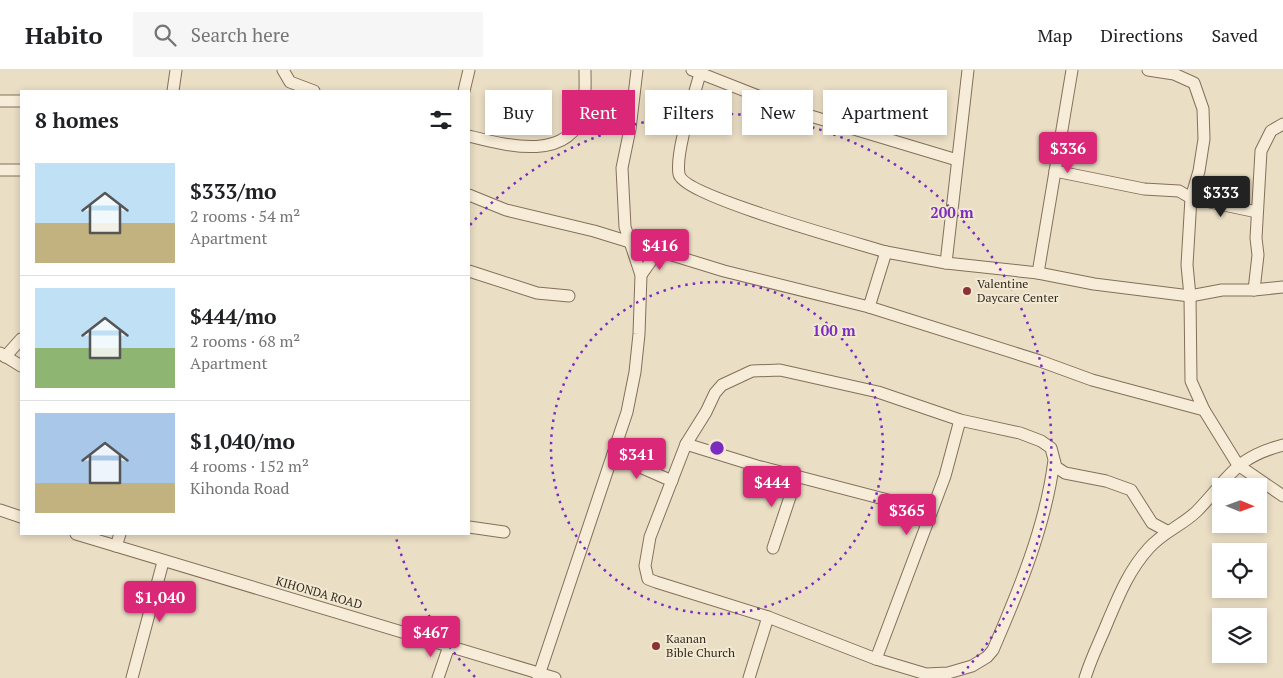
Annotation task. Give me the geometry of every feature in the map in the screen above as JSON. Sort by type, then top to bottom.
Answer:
[{"type":"street","points":[[173,90],[176,70]]},
{"type":"street","points":[[283,70],[290,82],[311,90]]},
{"type":"street","points":[[464,90],[469,70]]},
{"type":"street","points":[[470,136],[504,145],[543,147],[564,139],[576,129],[583,111],[585,70]]},
{"type":"street","points":[[539,675],[627,412],[635,372],[639,334],[641,275],[625,227],[622,168],[630,129],[637,70]]},
{"type":"street","points":[[946,263],[968,70]]},
{"type":"street","points":[[1038,273],[1072,70]]},
{"type":"street","points":[[1148,70],[1174,74],[1194,83],[1203,108],[1204,139],[1199,171],[1191,198],[1187,265],[1190,296],[1191,381],[1204,410],[1238,465],[1283,496]]},
{"type":"street","points":[[957,160],[804,114],[698,71],[678,173],[684,182],[734,206],[886,252],[946,263],[1038,273],[1094,284],[1190,296],[1222,290],[1254,290],[1283,287]]},
{"type":"street","points":[[0,101],[20,101]]},
{"type":"street","points":[[1254,290],[1258,255],[1257,212],[1261,151],[1271,131],[1283,124]]},
{"type":"street","points":[[0,170],[20,170]]},
{"type":"street","points":[[1056,171],[1144,189],[1179,191],[1191,198],[1257,212]]},
{"type":"street","points":[[470,195],[506,210],[594,230],[658,251],[869,308],[1040,361],[1092,380],[1204,410]]},
{"type":"street","points":[[641,275],[658,251]]},
{"type":"street","points":[[869,308],[886,252]]},
{"type":"street","points":[[470,271],[537,293],[570,296]]},
{"type":"street","points":[[20,340],[3,355],[20,365]]},
{"type":"street","points":[[1054,460],[1049,492],[1026,569],[993,650],[987,657],[972,666],[948,673],[926,674],[876,659],[768,617],[648,579],[645,566],[650,537],[686,444],[706,412],[715,393],[722,385],[752,371],[780,370],[869,390],[960,420],[1020,433],[1041,441],[1051,448],[1056,467],[1066,473],[1106,481],[1131,490],[1152,523],[1167,531]]},
{"type":"street","points":[[876,659],[944,476],[960,420]]},
{"type":"street","points":[[686,444],[930,511]]},
{"type":"street","points":[[1085,678],[1092,653],[1123,584],[1149,548],[1167,531],[1196,512],[1238,465],[1259,451],[1283,445]]},
{"type":"street","points":[[613,455],[672,481]]},
{"type":"street","points":[[773,548],[797,476]]},
{"type":"street","points":[[0,510],[20,517]]},
{"type":"street","points":[[470,527],[504,532]]},
{"type":"street","name":"KIHONDA ROAD","points":[[79,535],[164,562],[449,646],[539,675],[555,678]]},
{"type":"street","points":[[116,546],[120,535]]},
{"type":"street","points":[[132,678],[164,562]]},
{"type":"street","points":[[749,678],[768,617]]},
{"type":"street","points":[[438,678],[449,646]]},
{"type":"place","name":"Valentine Daycare Center","points":[[967,291]]},
{"type":"place","name":"Kaanan Bible Church","points":[[656,646]]}]
